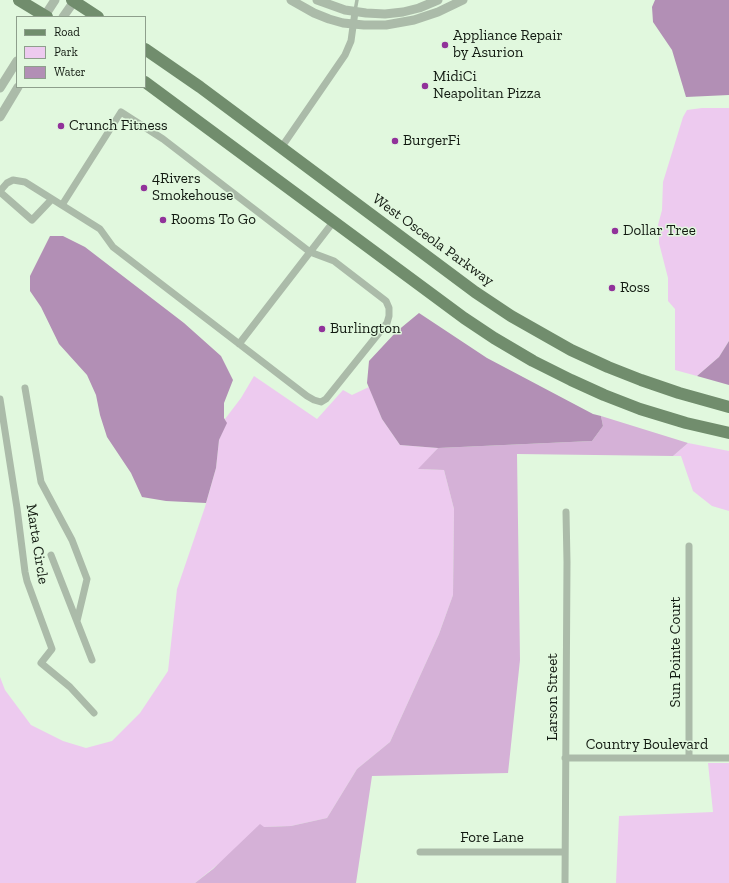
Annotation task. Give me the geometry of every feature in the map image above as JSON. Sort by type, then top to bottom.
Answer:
[{"type":"main road","points":[[19,0],[43,16]]},
{"type":"main road","points":[[74,0],[97,16]]},
{"type":"main road","name":"West Osceola Parkway","points":[[146,49],[475,292],[511,316],[542,334],[600,363],[641,380],[679,393],[729,407]]},
{"type":"main road","points":[[146,83],[464,318],[494,338],[533,361],[571,380],[640,409],[729,434]]},
{"type":"street","points":[[46,16],[55,0]]},
{"type":"street","points":[[64,16],[74,0]]},
{"type":"street","points":[[291,0],[314,13],[329,19],[354,25],[400,24],[427,16],[463,0]]},
{"type":"street","points":[[317,0],[328,5],[355,12],[385,14],[419,8],[438,0]]},
{"type":"street","points":[[281,148],[345,55],[351,41],[355,12]]},
{"type":"street","points":[[0,88],[16,63]]},
{"type":"street","points":[[0,117],[4,103],[17,88]]},
{"type":"street","points":[[52,199],[32,220],[0,192],[7,183],[13,180],[25,182],[100,229],[113,248],[307,396],[321,402],[326,399],[387,323],[389,308],[386,301],[334,261],[310,252],[163,139],[121,112],[62,205]]},
{"type":"street","points":[[239,344],[334,221]]},
{"type":"street","name":"Marta Circle","points":[[25,388],[41,482],[72,540],[86,579],[76,621]]},
{"type":"street","name":"Marta Circle","points":[[0,398],[25,572],[52,649],[41,663],[70,687],[94,713]]},
{"type":"street","name":"Larson Street","points":[[565,883],[566,512]]},
{"type":"street","name":"Sun Pointe Court","points":[[689,546],[689,758]]},
{"type":"street","name":"Marta Circle","points":[[51,555],[92,660]]},
{"type":"street","name":"Country Boulevard","points":[[565,758],[729,758]]},
{"type":"street","name":"Fore Lane","points":[[420,852],[565,852]]},
{"type":"lane","points":[[355,12],[357,0]]},
{"type":"green space","points":[[702,108],[729,108],[729,341],[719,357],[697,376],[675,370],[675,309],[668,301],[668,278],[659,243],[658,225],[662,210],[663,182],[683,117],[687,110]]},
{"type":"green space","points":[[254,376],[317,419],[343,390],[352,395],[369,387],[382,419],[400,445],[438,448],[419,469],[444,470],[454,509],[453,595],[439,634],[390,742],[357,769],[327,818],[291,826],[264,827],[195,883],[0,883],[0,677],[5,690],[31,725],[63,741],[86,748],[112,741],[140,713],[168,671],[177,589],[205,507],[216,468],[219,440],[226,423],[225,419],[241,398]]},
{"type":"green space","points":[[688,443],[729,451],[729,511],[712,506],[693,491],[681,456],[673,456]]},
{"type":"green space","points":[[708,763],[729,763],[729,883],[616,883],[619,816],[713,812]]},
{"type":"shaded area","points":[[601,416],[688,443],[673,456],[517,454],[520,660],[508,773],[372,776],[356,883],[195,883],[213,869],[260,824],[264,827],[291,826],[327,818],[357,769],[390,742],[439,634],[453,595],[454,509],[444,470],[418,469],[438,448],[592,441],[603,426]]},
{"type":"water","points":[[655,0],[729,0],[729,95],[686,97],[672,50],[653,22],[652,7]]},
{"type":"water","points":[[50,236],[63,236],[85,247],[184,323],[221,356],[233,380],[224,403],[224,418],[227,423],[219,440],[216,468],[206,503],[166,501],[142,497],[131,473],[107,437],[96,395],[87,375],[59,344],[41,307],[30,291],[30,276]]},
{"type":"water","points":[[419,313],[487,358],[593,414],[601,416],[603,426],[592,441],[438,448],[400,445],[382,419],[367,383],[369,361],[396,332]]},
{"type":"water","points":[[729,341],[729,385],[697,376],[719,357]]},
{"type":"place","name":"Appliance Repair by Asurion","points":[[445,45]]},
{"type":"place","name":"MidiCi Neapolitan Pizza","points":[[425,86]]},
{"type":"place","name":"Crunch Fitness","points":[[61,126]]},
{"type":"place","name":"BurgerFi","points":[[395,141]]},
{"type":"place","name":"4Rivers Smokehouse","points":[[144,188]]},
{"type":"place","name":"Rooms To Go","points":[[163,220]]},
{"type":"place","name":"Dollar Tree","points":[[615,231]]},
{"type":"place","name":"Ross","points":[[612,288]]},
{"type":"place","name":"Burlington","points":[[322,329]]}]
